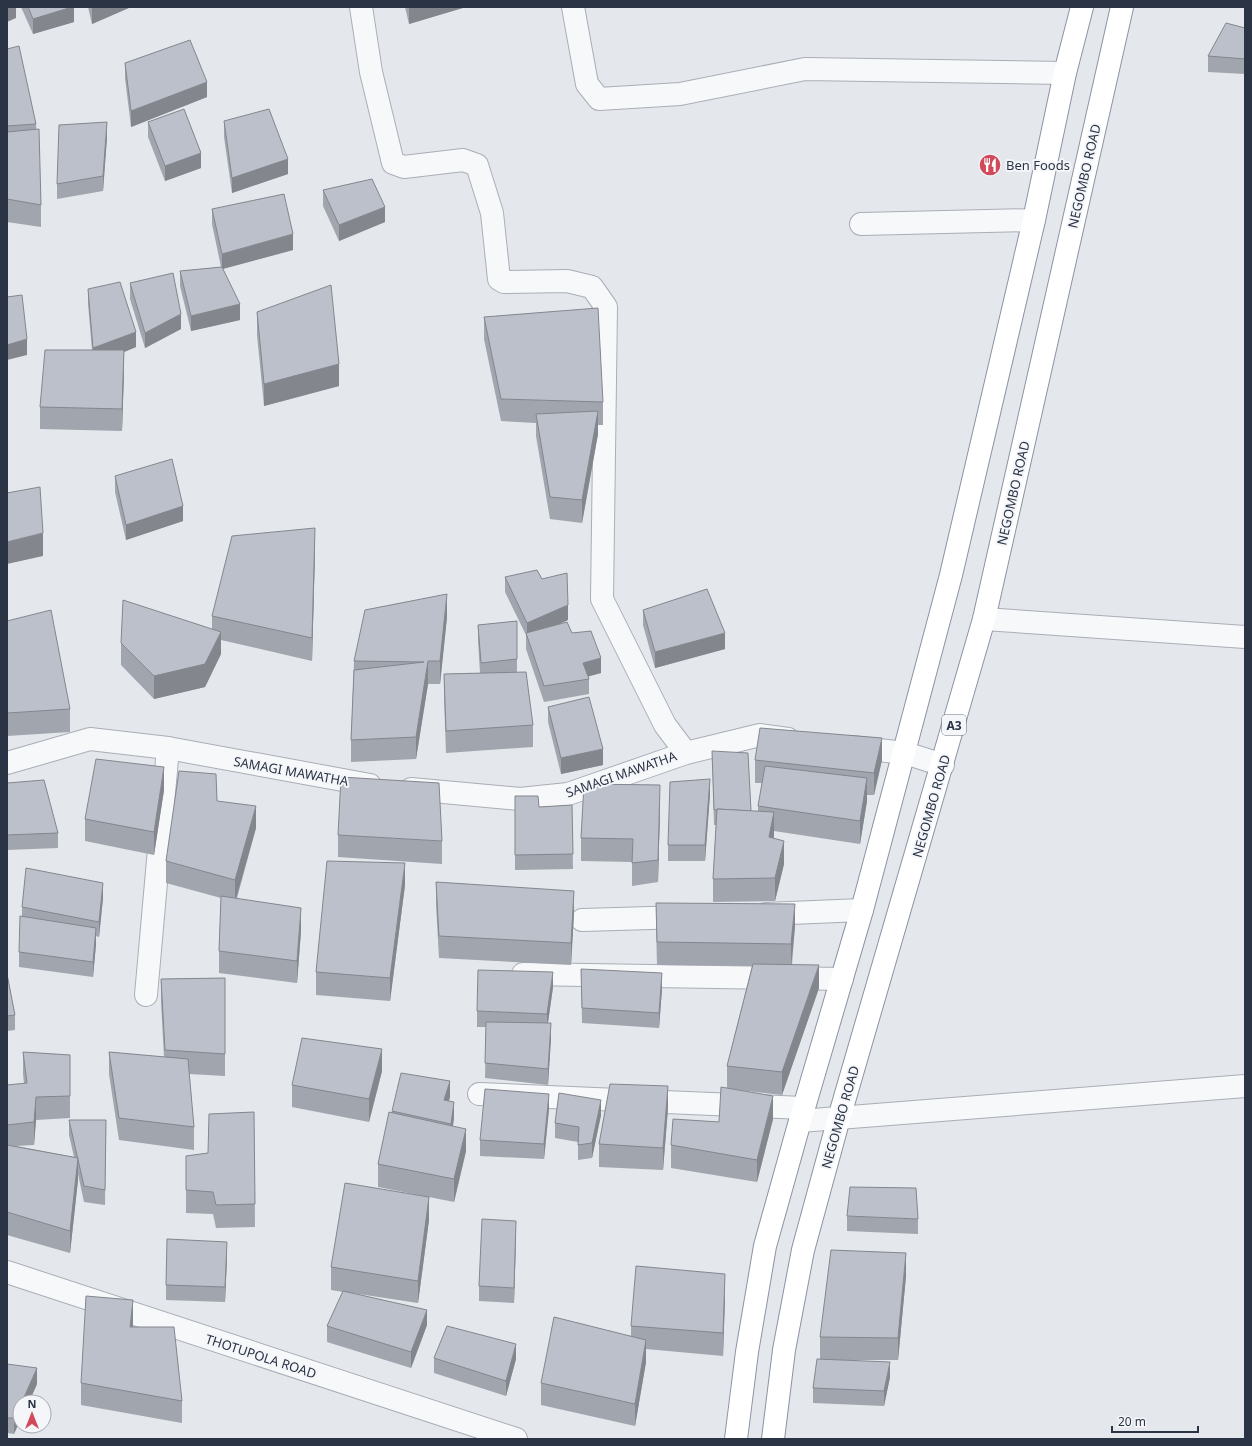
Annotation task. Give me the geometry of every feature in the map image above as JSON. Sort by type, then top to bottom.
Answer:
[{"type":"highway","points":[[736,1439],[748,1345],[766,1246],[802,1114],[862,910],[905,753],[951,575],[1034,220],[1065,73],[1082,7]]},
{"type":"highway","name":"NEGOMBO ROAD","points":[[774,1439],[784,1350],[803,1250],[839,1118],[943,765],[984,619],[1122,7]]},
{"type":"street","points":[[361,7],[371,72],[393,163],[404,167],[463,160],[477,165],[492,213],[499,279],[504,282],[567,281],[592,287],[606,307],[602,599],[665,725],[686,753]]},
{"type":"street","points":[[573,7],[587,84],[599,99],[680,94],[805,69],[1065,73]]},
{"type":"street","points":[[861,224],[1034,220]]},
{"type":"street","points":[[984,619],[1245,637]]},
{"type":"street","name":"SAMAGI MAWATHA","points":[[7,763],[90,739],[168,748],[370,785],[520,799],[568,794],[686,753],[760,735],[806,741]]},
{"type":"street","points":[[828,744],[905,753],[943,765]]},
{"type":"street","points":[[146,995],[168,748]]},
{"type":"street","points":[[746,914],[862,910]]},
{"type":"street","points":[[582,920],[707,916]]},
{"type":"street","points":[[505,974],[842,979]]},
{"type":"street","points":[[479,1094],[802,1114],[839,1118],[1245,1086]]},
{"type":"street","name":"THOTUPOLA ROAD","points":[[7,1272],[516,1439]]},
{"type":"building","points":[[28,7],[72,7],[33,19]]},
{"type":"building","points":[[1226,23],[1245,28],[1245,59],[1208,56]]},
{"type":"building","points":[[190,40],[207,82],[131,111],[125,63]]},
{"type":"building","points":[[19,46],[36,124],[7,126],[7,49]]},
{"type":"building","points":[[184,109],[201,153],[165,166],[148,122]]},
{"type":"building","points":[[269,109],[288,159],[232,178],[224,121]]},
{"type":"building","points":[[107,122],[103,176],[57,184],[59,125]]},
{"type":"building","points":[[39,129],[41,205],[7,199],[7,132]]},
{"type":"building","points":[[372,179],[385,207],[339,225],[323,190]]},
{"type":"building","points":[[284,194],[293,234],[222,254],[212,209]]},
{"type":"building","points":[[222,267],[240,304],[191,316],[180,271]]},
{"type":"building","points":[[173,273],[181,314],[145,333],[130,283]]},
{"type":"building","points":[[120,282],[136,332],[93,348],[88,289]]},
{"type":"building","points":[[331,285],[339,364],[264,384],[257,312]]},
{"type":"building","points":[[22,295],[27,339],[7,345],[7,297]]},
{"type":"building","points":[[598,308],[603,402],[501,399],[484,317]]},
{"type":"building","points":[[45,350],[124,350],[122,409],[40,407]]},
{"type":"building","points":[[598,411],[582,500],[550,497],[536,414]]},
{"type":"building","points":[[172,459],[183,506],[126,525],[115,476]]},
{"type":"building","points":[[40,487],[43,533],[7,542],[7,493]]},
{"type":"building","points":[[315,528],[312,638],[212,616],[232,536]]},
{"type":"building","points":[[537,570],[542,579],[567,573],[568,605],[527,623],[505,577]]},
{"type":"building","points":[[707,589],[725,633],[655,652],[643,610]]},
{"type":"building","points":[[447,594],[440,661],[428,661],[416,737],[351,740],[354,670],[424,662],[354,661],[365,610]]},
{"type":"building","points":[[123,600],[221,632],[205,664],[154,676],[121,643]]},
{"type":"building","points":[[51,610],[70,709],[7,713],[7,621]]},
{"type":"building","points":[[517,621],[517,659],[481,663],[478,625]]},
{"type":"building","points":[[567,622],[572,633],[591,631],[601,658],[583,663],[589,679],[544,686],[526,633]]},
{"type":"building","points":[[526,672],[533,725],[446,731],[444,674]]},
{"type":"building","points":[[589,697],[603,749],[561,758],[548,707]]},
{"type":"building","points":[[760,728],[882,738],[874,773],[755,760]]},
{"type":"building","points":[[712,751],[748,753],[751,811],[714,810]]},
{"type":"building","points":[[96,759],[164,767],[154,832],[85,819]]},
{"type":"building","points":[[765,766],[867,778],[860,821],[758,806]]},
{"type":"building","points":[[179,771],[216,774],[217,801],[256,806],[235,880],[166,861]]},
{"type":"building","points":[[341,777],[439,783],[442,841],[338,835]]},
{"type":"building","points":[[710,779],[705,845],[668,845],[670,782]]},
{"type":"building","points":[[44,780],[58,833],[7,835],[7,783]]},
{"type":"building","points":[[584,784],[660,785],[658,860],[632,863],[633,839],[581,838]]},
{"type":"building","points":[[515,796],[538,796],[539,807],[572,805],[573,854],[515,855]]},
{"type":"building","points":[[717,809],[774,812],[769,837],[784,841],[775,878],[713,879]]},
{"type":"building","points":[[327,861],[405,863],[390,978],[316,972]]},
{"type":"building","points":[[26,868],[103,883],[99,922],[22,907]]},
{"type":"building","points":[[436,882],[574,891],[571,943],[439,936]]},
{"type":"building","points":[[221,896],[301,908],[297,961],[219,951]]},
{"type":"building","points":[[656,903],[795,904],[791,944],[657,942]]},
{"type":"building","points":[[20,916],[96,928],[93,962],[19,952]]},
{"type":"building","points":[[753,964],[819,965],[782,1072],[727,1066]]},
{"type":"building","points":[[581,969],[662,973],[659,1013],[582,1008]]},
{"type":"building","points":[[478,970],[553,972],[547,1014],[477,1011]]},
{"type":"building","points":[[7,974],[15,1015],[7,1016]]},
{"type":"building","points":[[225,978],[225,1054],[165,1050],[161,979]]},
{"type":"building","points":[[486,1022],[551,1023],[548,1069],[485,1063]]},
{"type":"building","points":[[302,1038],[382,1049],[369,1099],[292,1085]]},
{"type":"building","points":[[23,1052],[70,1055],[70,1096],[36,1097],[34,1122],[7,1125],[7,1085],[27,1083]]},
{"type":"building","points":[[109,1052],[188,1059],[194,1127],[119,1118]]},
{"type":"building","points":[[401,1073],[450,1081],[444,1100],[454,1102],[451,1124],[392,1111]]},
{"type":"building","points":[[610,1084],[668,1086],[663,1148],[599,1144]]},
{"type":"building","points":[[721,1087],[773,1096],[757,1160],[671,1145],[673,1119],[719,1122]]},
{"type":"building","points":[[485,1089],[549,1094],[544,1144],[480,1140]]},
{"type":"building","points":[[559,1093],[601,1100],[592,1143],[578,1145],[579,1127],[555,1123]]},
{"type":"building","points":[[254,1112],[255,1204],[216,1205],[213,1192],[186,1190],[186,1156],[208,1153],[209,1114]]},
{"type":"building","points":[[389,1112],[466,1129],[454,1179],[378,1164]]},
{"type":"building","points":[[69,1120],[106,1120],[105,1190],[84,1186]]},
{"type":"building","points":[[7,1145],[78,1158],[70,1231],[7,1212]]},
{"type":"building","points":[[345,1183],[429,1197],[418,1281],[331,1267]]},
{"type":"building","points":[[850,1187],[916,1188],[918,1219],[847,1216]]},
{"type":"building","points":[[482,1219],[516,1221],[514,1288],[479,1286]]},
{"type":"building","points":[[167,1239],[227,1242],[225,1287],[166,1285]]},
{"type":"building","points":[[831,1250],[906,1253],[898,1338],[820,1337]]},
{"type":"building","points":[[636,1266],[725,1274],[723,1333],[631,1326]]},
{"type":"building","points":[[343,1291],[427,1310],[411,1352],[327,1326]]},
{"type":"building","points":[[86,1296],[133,1300],[130,1327],[174,1327],[182,1401],[81,1383]]},
{"type":"building","points":[[554,1317],[646,1340],[635,1404],[541,1383]]},
{"type":"building","points":[[447,1326],[516,1344],[506,1381],[434,1358]]},
{"type":"building","points":[[817,1359],[890,1362],[884,1391],[813,1388]]},
{"type":"building","points":[[7,1364],[37,1368],[26,1394],[12,1394],[12,1418],[7,1418]]},
{"type":"place","name":"Ben Foods","points":[[990,165]]}]
